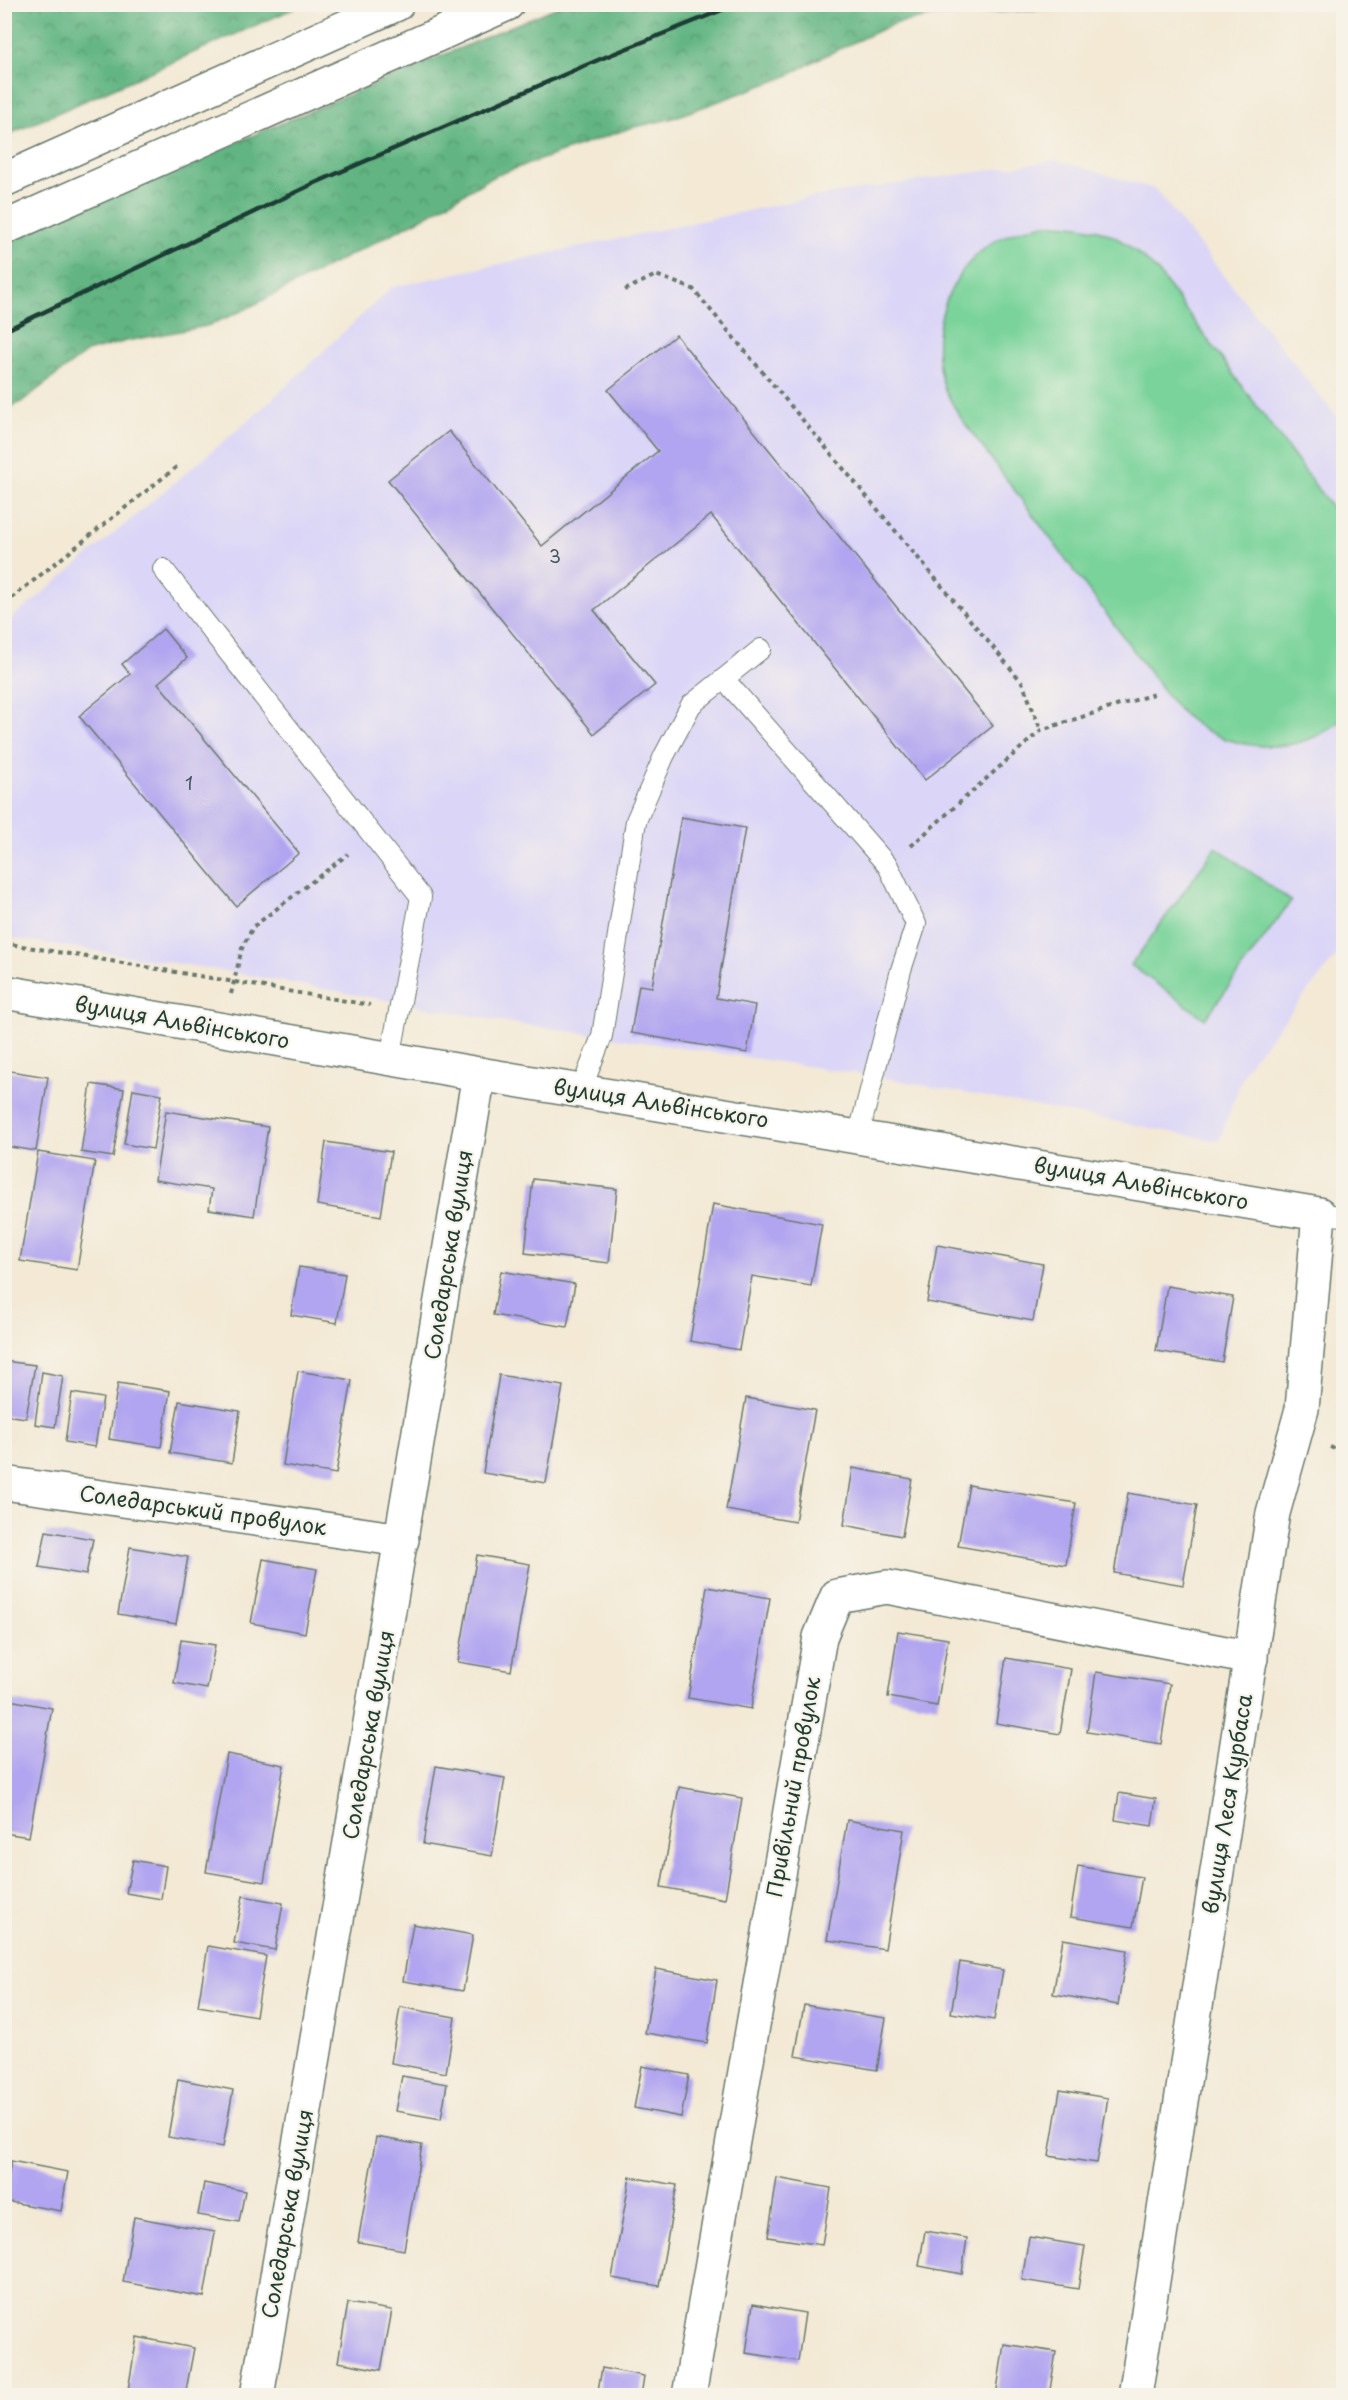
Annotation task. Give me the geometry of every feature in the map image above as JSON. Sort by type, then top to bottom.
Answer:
[{"type":"street","points":[[4,180],[397,4]]},
{"type":"street","points":[[4,228],[507,4]]},
{"type":"street","name":"вулиця Альвінського","points":[[4,992],[479,1074],[1331,1215]]},
{"type":"street","name":"Соледарська вулиця","points":[[257,2396],[479,1074]]},
{"type":"street","name":"вулиця Леся Курбаса","points":[[1135,2396],[1273,1513],[1302,1409],[1331,1215]]},
{"type":"street","name":"Соледарський провулок","points":[[4,1483],[402,1540]]},
{"type":"street","name":"Привільний провулок","points":[[689,2396],[820,1637],[837,1596],[887,1587],[1251,1658]]},
{"type":"lane","points":[[163,569],[421,897],[390,1058]]},
{"type":"lane","points":[[581,1090],[602,1036],[636,821],[664,756],[691,705],[761,649]]},
{"type":"lane","points":[[724,679],[888,866],[916,924],[858,1137]]},
{"type":"path","points":[[625,290],[656,275],[693,289],[1022,682],[1041,730]]},
{"type":"path","points":[[4,604],[179,465]]},
{"type":"path","points":[[888,866],[1041,730],[1154,694]]},
{"type":"path","points":[[224,1030],[242,948],[253,927],[372,834]]},
{"type":"path","points":[[4,943],[234,980],[398,1010]]},
{"type":"shaded area","points":[[1056,160],[1155,189],[1343,425],[1343,948],[1246,1067],[1219,1141],[874,1076],[506,1022],[225,971],[5,937],[5,623],[256,414],[392,287],[817,196]]},
{"type":"green space","points":[[5,4],[302,4],[302,5],[5,136]]},
{"type":"green space","points":[[562,5],[1111,5],[934,16],[893,24],[785,77],[670,119],[630,128],[494,176],[424,217],[244,310],[207,326],[127,341],[87,352],[21,402],[5,410],[4,240]]},
{"type":"green space","points":[[1045,224],[1080,226],[1108,233],[1132,248],[1158,272],[1343,523],[1343,718],[1327,731],[1289,745],[1268,746],[1227,740],[1208,732],[1188,719],[1168,697],[961,418],[948,397],[940,371],[939,331],[942,312],[958,277],[970,261],[992,243],[1014,233]]},
{"type":"green space","points":[[1216,847],[1291,901],[1205,1019],[1131,965]]},
{"type":"building","points":[[676,335],[993,726],[925,780],[711,515],[594,610],[655,685],[594,734],[388,480],[449,431],[542,546],[658,451],[608,390]]},
{"type":"building","points":[[163,629],[187,658],[158,683],[299,853],[236,906],[79,716],[130,674],[122,664]]},
{"type":"building","points":[[681,817],[745,828],[716,998],[755,1005],[747,1053],[631,1033],[639,985],[652,987]]},
{"type":"building","points":[[4,1070],[48,1077],[36,1151],[4,1146]]},
{"type":"building","points":[[91,1084],[124,1089],[113,1157],[81,1152]]},
{"type":"building","points":[[133,1089],[162,1094],[153,1149],[124,1144]]},
{"type":"building","points":[[166,1111],[268,1127],[254,1216],[209,1209],[212,1189],[155,1180]]},
{"type":"building","points":[[326,1142],[391,1152],[381,1216],[317,1205]]},
{"type":"building","points":[[38,1152],[95,1161],[77,1270],[20,1261]]},
{"type":"building","points":[[533,1179],[617,1189],[609,1263],[525,1253]]},
{"type":"building","points":[[713,1204],[822,1224],[811,1286],[752,1276],[739,1350],[690,1341]]},
{"type":"building","points":[[937,1245],[1043,1264],[1033,1321],[927,1302]]},
{"type":"building","points":[[299,1267],[345,1274],[337,1323],[291,1315]]},
{"type":"building","points":[[501,1271],[575,1284],[567,1327],[493,1315]]},
{"type":"building","points":[[1167,1286],[1233,1297],[1222,1362],[1156,1351]]},
{"type":"building","points":[[4,1361],[35,1365],[26,1418],[4,1415]]},
{"type":"building","points":[[298,1371],[352,1380],[336,1474],[283,1465]]},
{"type":"building","points":[[42,1372],[63,1376],[55,1427],[35,1424]]},
{"type":"building","points":[[499,1375],[563,1386],[546,1483],[483,1473]]},
{"type":"building","points":[[118,1383],[170,1391],[161,1447],[109,1439]]},
{"type":"building","points":[[72,1393],[103,1398],[95,1447],[65,1442]]},
{"type":"building","points":[[746,1398],[815,1410],[795,1522],[726,1510]]},
{"type":"building","points":[[179,1401],[240,1411],[232,1463],[170,1453]]},
{"type":"building","points":[[853,1468],[912,1479],[902,1536],[844,1525]]},
{"type":"building","points":[[969,1485],[1076,1503],[1066,1565],[958,1546]]},
{"type":"building","points":[[1128,1493],[1197,1505],[1183,1585],[1114,1573]]},
{"type":"building","points":[[46,1531],[93,1539],[86,1575],[39,1567]]},
{"type":"building","points":[[130,1547],[188,1557],[176,1624],[118,1614]]},
{"type":"building","points":[[477,1555],[530,1564],[511,1671],[458,1662]]},
{"type":"building","points":[[263,1559],[317,1569],[305,1633],[251,1623]]},
{"type":"building","points":[[707,1587],[770,1598],[751,1709],[688,1698]]},
{"type":"building","points":[[898,1631],[948,1639],[937,1706],[888,1697]]},
{"type":"building","points":[[181,1640],[215,1645],[207,1689],[174,1683]]},
{"type":"building","points":[[1006,1658],[1071,1669],[1060,1734],[996,1723]]},
{"type":"building","points":[[1096,1672],[1170,1684],[1161,1744],[1087,1732]]},
{"type":"building","points":[[4,1699],[52,1708],[29,1837],[4,1833]]},
{"type":"building","points":[[227,1754],[284,1765],[264,1882],[206,1872]]},
{"type":"building","points":[[436,1766],[505,1778],[492,1856],[423,1844]]},
{"type":"building","points":[[679,1787],[742,1798],[725,1899],[661,1887]]},
{"type":"building","points":[[1119,1793],[1156,1799],[1152,1826],[1115,1820]]},
{"type":"building","points":[[847,1820],[904,1830],[885,1949],[827,1940]]},
{"type":"building","points":[[133,1860],[166,1866],[161,1899],[126,1893]]},
{"type":"building","points":[[1078,1866],[1142,1877],[1133,1927],[1070,1917]]},
{"type":"building","points":[[243,1896],[283,1903],[275,1950],[234,1943]]},
{"type":"building","points":[[413,1924],[473,1935],[463,1991],[403,1981]]},
{"type":"building","points":[[1063,1939],[1127,1950],[1118,2005],[1053,1994]]},
{"type":"building","points":[[208,1946],[266,1956],[256,2016],[198,2006]]},
{"type":"building","points":[[960,1962],[1003,1970],[994,2020],[951,2013]]},
{"type":"building","points":[[656,1969],[717,1980],[707,2043],[645,2033]]},
{"type":"building","points":[[804,2005],[886,2018],[877,2070],[795,2056]]},
{"type":"building","points":[[400,2007],[455,2017],[446,2073],[391,2063]]},
{"type":"building","points":[[642,2066],[689,2075],[681,2117],[634,2108]]},
{"type":"building","points":[[402,2076],[447,2084],[441,2119],[395,2111]]},
{"type":"building","points":[[178,2079],[233,2090],[223,2147],[168,2137]]},
{"type":"building","points":[[1060,2090],[1108,2098],[1097,2163],[1049,2156]]},
{"type":"building","points":[[376,2137],[422,2145],[404,2250],[358,2242]]},
{"type":"building","points":[[11,2161],[68,2172],[61,2211],[4,2201]]},
{"type":"building","points":[[630,2177],[677,2185],[659,2286],[612,2278]]},
{"type":"building","points":[[777,2178],[831,2188],[822,2245],[768,2237]]},
{"type":"building","points":[[204,2183],[245,2191],[239,2222],[198,2215]]},
{"type":"building","points":[[134,2217],[215,2232],[204,2297],[123,2282]]},
{"type":"building","points":[[925,2231],[967,2238],[962,2274],[919,2266]]},
{"type":"building","points":[[1029,2237],[1085,2246],[1078,2289],[1022,2280]]},
{"type":"building","points":[[348,2303],[392,2310],[381,2370],[338,2362]]},
{"type":"building","points":[[753,2304],[805,2313],[798,2361],[746,2353]]},
{"type":"building","points":[[137,2337],[194,2348],[185,2396],[127,2396]]},
{"type":"building","points":[[1004,2344],[1056,2352],[1049,2396],[996,2396]]},
{"type":"building","points":[[602,2368],[644,2376],[641,2396],[597,2396]]},
{"type":"railway","points":[[4,331],[315,183],[598,60],[737,4]]}]
